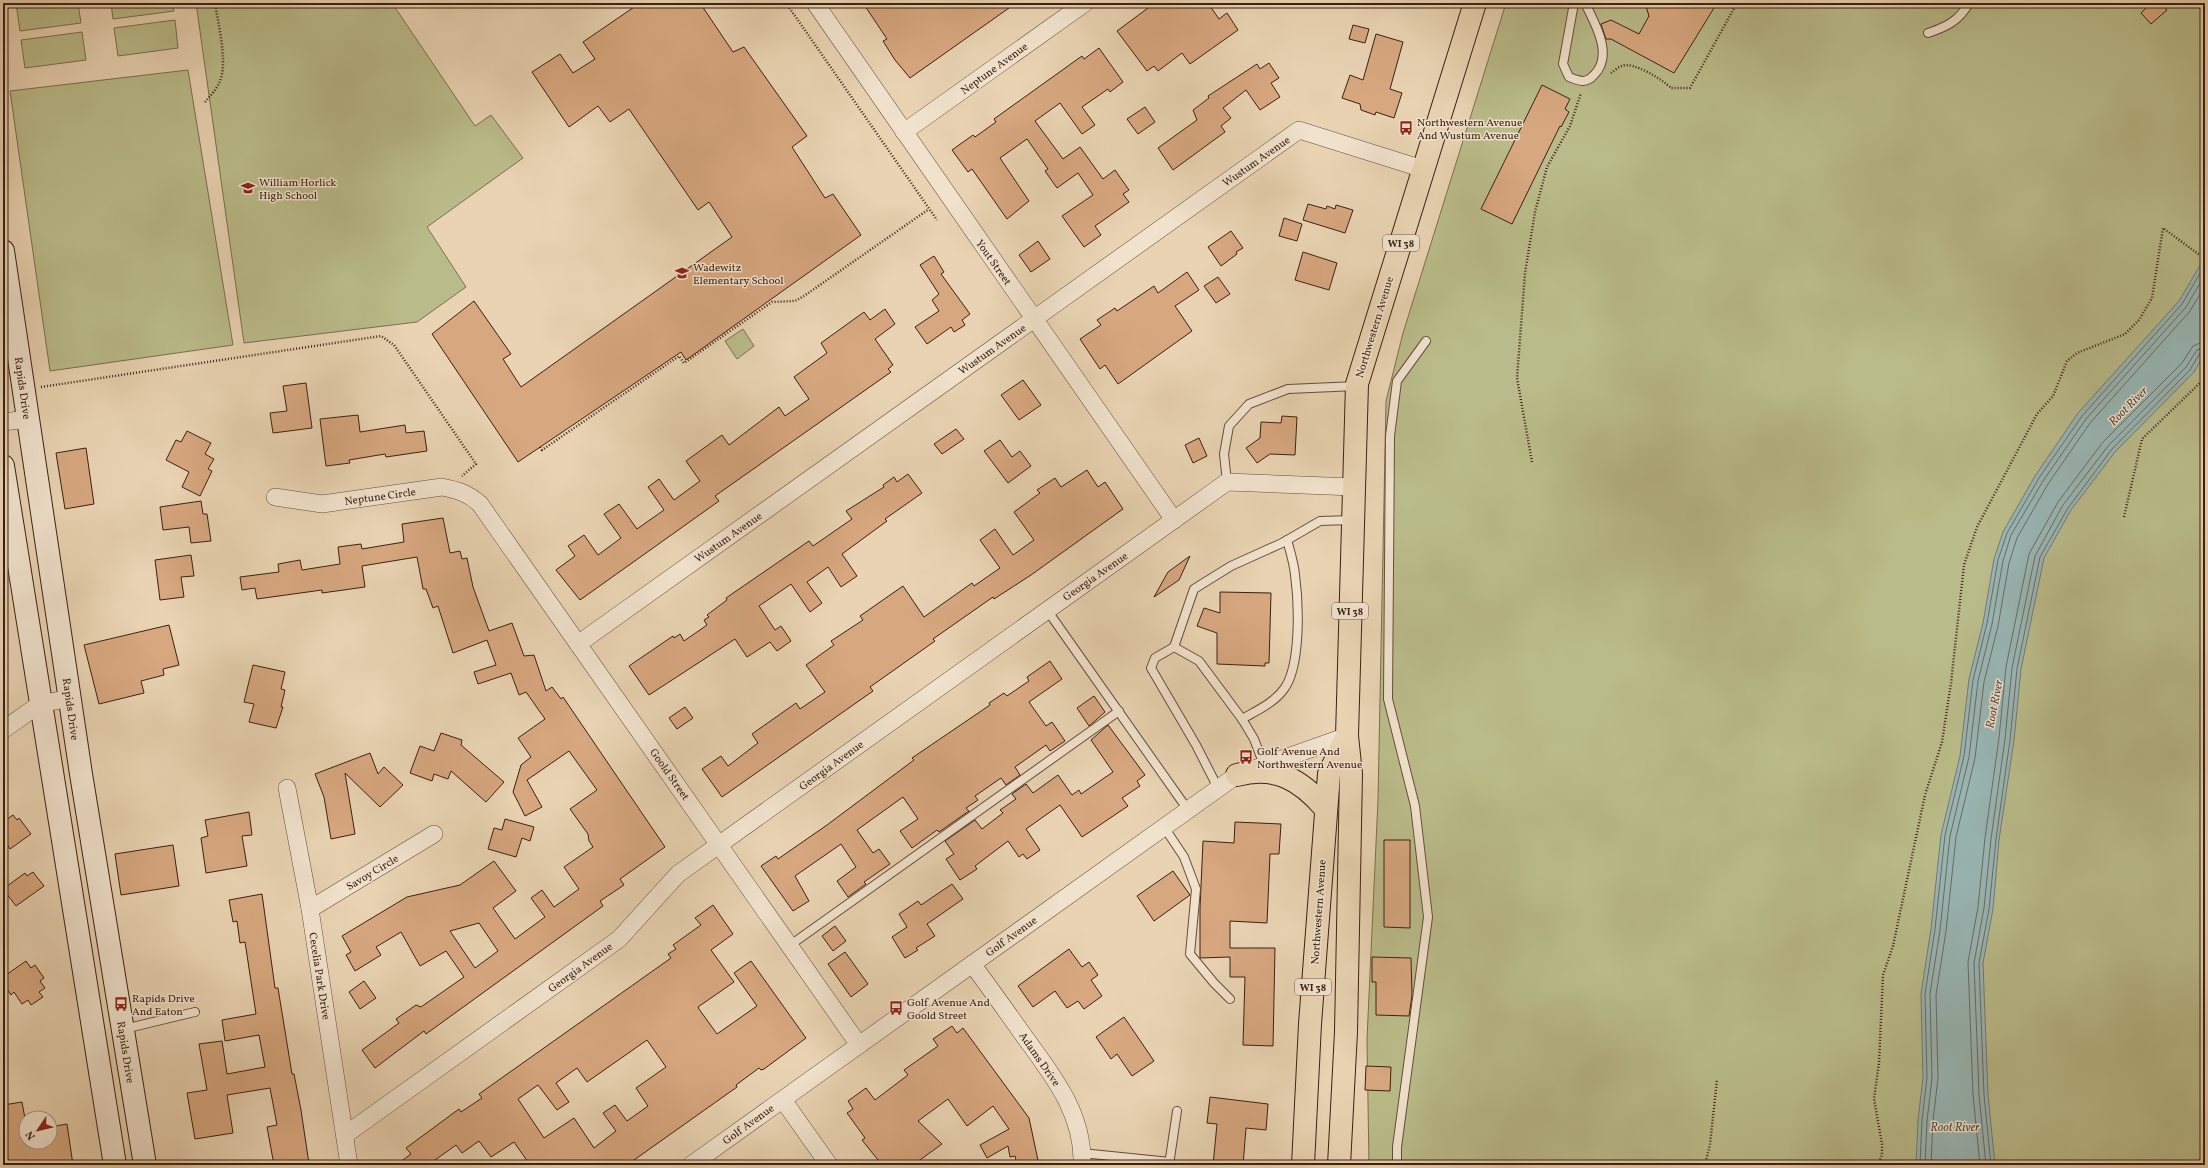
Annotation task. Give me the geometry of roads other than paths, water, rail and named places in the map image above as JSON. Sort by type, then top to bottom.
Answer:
[{"type":"main road","name":"Northwestern Avenue","points":[[1339,1165],[1346,1032],[1351,782],[1347,736],[1357,386],[1475,3]]},
{"type":"main road","name":"Northwestern Avenue","points":[[1303,1165],[1310,1024],[1328,774],[1347,736]]},
{"type":"main road","points":[[1237,775],[1257,771],[1280,774],[1306,789],[1325,808]]},
{"type":"street","name":"Yout Street","points":[[815,3],[1174,520]]},
{"type":"street","name":"Neptune Avenue","points":[[904,132],[1085,3]]},
{"type":"street","name":"Wustum Avenue","points":[[578,644],[1299,130],[1423,169]]},
{"type":"street","name":"Rapids Drive","points":[[3,256],[106,932],[145,1165]]},
{"type":"street","points":[[3,422],[28,419]]},
{"type":"street","points":[[3,466],[115,1165]]},
{"type":"street","name":"Georgia Avenue","points":[[345,1135],[619,939],[678,874],[1227,482]]},
{"type":"street","points":[[1227,482],[1354,487]]},
{"type":"street","name":"Neptune Circle","points":[[276,496],[322,504],[435,488],[456,489],[470,495],[480,504]]},
{"type":"street","name":"Goold Street","points":[[480,504],[859,1045]]},
{"type":"street","points":[[3,730],[40,704],[70,698]]},
{"type":"street","name":"Golf Avenue","points":[[691,1165],[1237,775],[1347,736]]},
{"type":"street","name":"Cecelia Park Drive","points":[[287,788],[310,909],[349,1165]]},
{"type":"street","name":"Savoy Circle","points":[[310,909],[434,834]]},
{"type":"street","points":[[78,938],[106,932]]},
{"type":"street","name":"Adams Drive","points":[[972,964],[1061,1087],[1072,1110],[1080,1135],[1082,1159]]},
{"type":"street","points":[[103,1093],[132,1087]]},
{"type":"street","points":[[783,1100],[830,1165]]},
{"type":"lane","points":[[1574,3],[1563,64],[1569,77],[1581,82],[1589,80],[1598,72],[1603,55],[1598,30],[1585,3]]},
{"type":"lane","points":[[1928,33],[1947,27],[1962,14],[1969,3]]},
{"type":"lane","points":[[1397,1165],[1397,1147],[1428,917],[1415,806],[1388,699],[1390,436],[1396,381],[1426,341]]},
{"type":"lane","points":[[1227,482],[1224,454],[1229,426],[1249,404],[1288,389],[1357,386]]},
{"type":"lane","points":[[1218,788],[1196,745],[1151,668],[1155,658],[1174,647],[1194,589],[1231,566],[1287,540],[1320,521],[1353,520]]},
{"type":"lane","points":[[1242,719],[1274,700],[1284,689],[1293,673],[1297,646],[1297,593],[1295,574],[1287,540]]},
{"type":"lane","points":[[1047,610],[1188,810]]},
{"type":"lane","points":[[1174,647],[1198,661],[1242,719],[1254,739],[1264,765]]},
{"type":"lane","points":[[789,946],[1119,711]]},
{"type":"lane","points":[[1164,828],[1184,857],[1196,889],[1190,954],[1214,983],[1230,999]]},
{"type":"lane","points":[[122,1029],[195,1012]]},
{"type":"lane","points":[[1082,1159],[1169,1163],[1177,1111]]},
{"type":"water","name":"Root River","points":[[2205,257],[2205,353],[2194,372],[2115,452],[2071,510],[2044,558],[2021,669],[2014,740],[1999,840],[1993,909],[1983,963],[1988,1095],[1995,1165],[1916,1165],[1918,1120],[1923,1078],[1921,994],[1931,929],[1941,835],[1960,756],[1969,679],[1983,623],[1994,559],[2003,532],[2035,476],[2078,413],[2179,301]]},
{"type":"place","name":"Northwestern Avenue And Wustum Avenue","points":[[1406,128]]},
{"type":"place","name":"William Horlick High School","points":[[248,188]]},
{"type":"place","name":"Wadewitz Elementary School","points":[[682,273]]},
{"type":"place","name":"Golf Avenue And Northwestern Avenue","points":[[1246,757]]},
{"type":"place","name":"Rapids Drive And Eaton","points":[[121,1004]]},
{"type":"place","name":"Golf Avenue And Goold Street","points":[[896,1008]]}]
